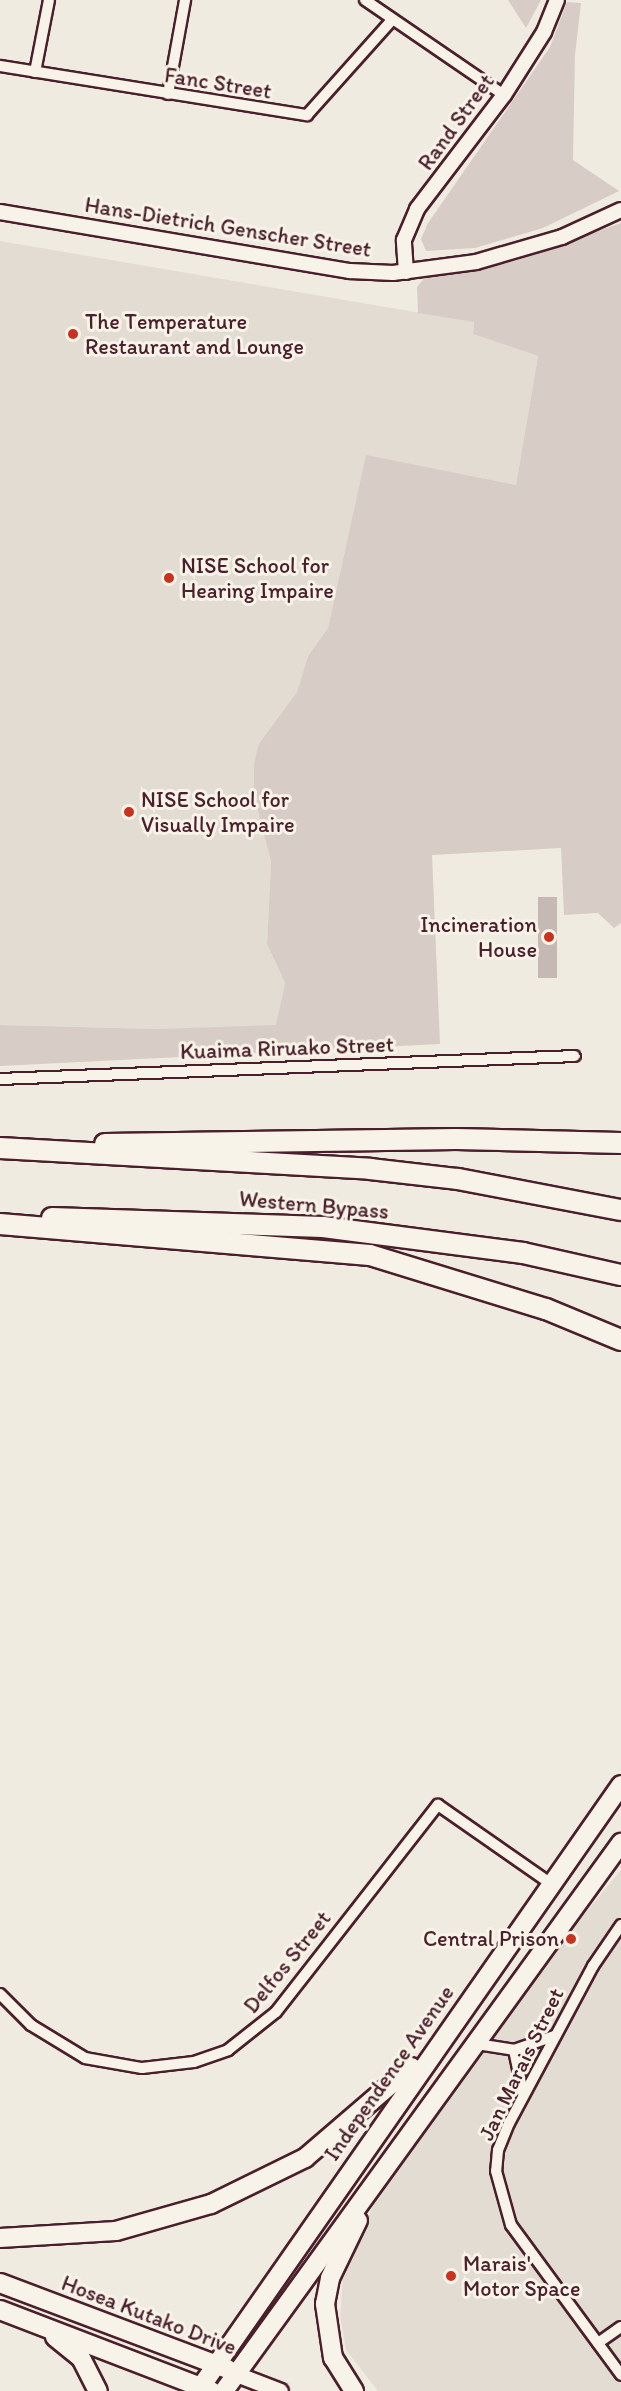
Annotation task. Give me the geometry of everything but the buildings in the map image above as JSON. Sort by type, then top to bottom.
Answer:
[{"type":"highway","points":[[0,1147],[478,1139],[621,1143]]},
{"type":"highway","name":"Western Bypass","points":[[0,1147],[370,1169],[458,1179],[621,1210]]},
{"type":"highway","name":"Western Bypass","points":[[0,1217],[323,1227],[524,1253],[621,1275]]},
{"type":"highway","points":[[0,1224],[370,1256],[546,1309],[621,1340]]},
{"type":"main road","name":"Independence Avenue","points":[[204,2390],[217,2365],[452,2022],[621,1785]]},
{"type":"main road","points":[[224,2391],[389,2167],[621,1843]]},
{"type":"main road","points":[[0,2238],[116,2231],[211,2204],[258,2183],[305,2158],[350,2121],[401,2078],[452,2022]]},
{"type":"main road","points":[[354,2391],[333,2358],[325,2304],[330,2278],[345,2244],[389,2167]]},
{"type":"main road","name":"Hosea Kutako Drive","points":[[0,2283],[280,2391]]},
{"type":"main road","points":[[0,2310],[204,2390]]},
{"type":"main road","points":[[41,2326],[81,2358],[98,2391]]},
{"type":"street","points":[[35,72],[49,0]]},
{"type":"street","points":[[168,94],[185,0]]},
{"type":"street","points":[[365,0],[391,21],[504,95]]},
{"type":"street","name":"Rand Street","points":[[406,272],[404,240],[417,209],[504,95],[544,32],[557,0]]},
{"type":"street","name":"Fanc Street","points":[[0,66],[307,115],[391,21]]},
{"type":"street","name":"Hans-Dietrich Genscher Street","points":[[0,212],[350,271],[406,272],[476,262],[551,241],[621,210]]},
{"type":"street","name":"Kuaima Riruako Street","points":[[0,1079],[575,1056]]},
{"type":"street","name":"Delfos Street","points":[[0,1995],[59,2046],[112,2065],[167,2067],[228,2050],[276,2012],[438,1805],[550,1883]]},
{"type":"street","name":"Jan Marais Street","points":[[621,1925],[554,2036],[523,2096],[498,2150],[496,2171],[504,2208],[521,2241],[621,2375]]},
{"type":"street","points":[[477,2044],[514,2050],[554,2036]]},
{"type":"street","points":[[514,2050],[524,2079],[523,2096]]},
{"type":"street","points":[[598,2343],[621,2327]]},
{"type":"shaded area","points":[[508,0],[541,0],[526,28]]},
{"type":"shaded area","points":[[567,2],[581,3],[575,55],[573,160],[619,191],[543,228],[475,248],[426,251],[421,239],[428,223],[550,47]]},
{"type":"shaded area","points":[[621,223],[621,923],[614,928],[598,913],[564,915],[561,848],[432,855],[440,1044],[0,1066],[0,1025],[157,1029],[276,1025],[285,983],[267,944],[271,862],[254,796],[254,765],[258,745],[297,692],[308,656],[328,628],[366,455],[516,485],[538,356],[473,334],[474,322],[418,313],[417,287],[426,276],[515,261]]},
{"type":"shaded area","points":[[0,241],[474,322],[473,334],[538,356],[516,485],[366,456],[328,628],[308,656],[297,692],[258,745],[254,796],[271,862],[267,944],[285,983],[276,1026],[157,1029],[0,1025]]},
{"type":"shaded area","points":[[621,1870],[621,2391],[378,2391],[346,2350],[340,2316],[343,2279],[389,2167],[477,2044]]},
{"type":"place","name":"The Temperature Restaurant and Lounge","points":[[73,334]]},
{"type":"place","name":"NISE School for Hearing Impaire","points":[[169,578]]},
{"type":"place","name":"NISE School for Visually Impaire","points":[[129,812]]},
{"type":"place","name":"Incineration House","points":[[549,937]]},
{"type":"place","name":"Central Prison","points":[[571,1939]]},
{"type":"place","name":"Marais' Motor Space","points":[[451,2276]]}]
